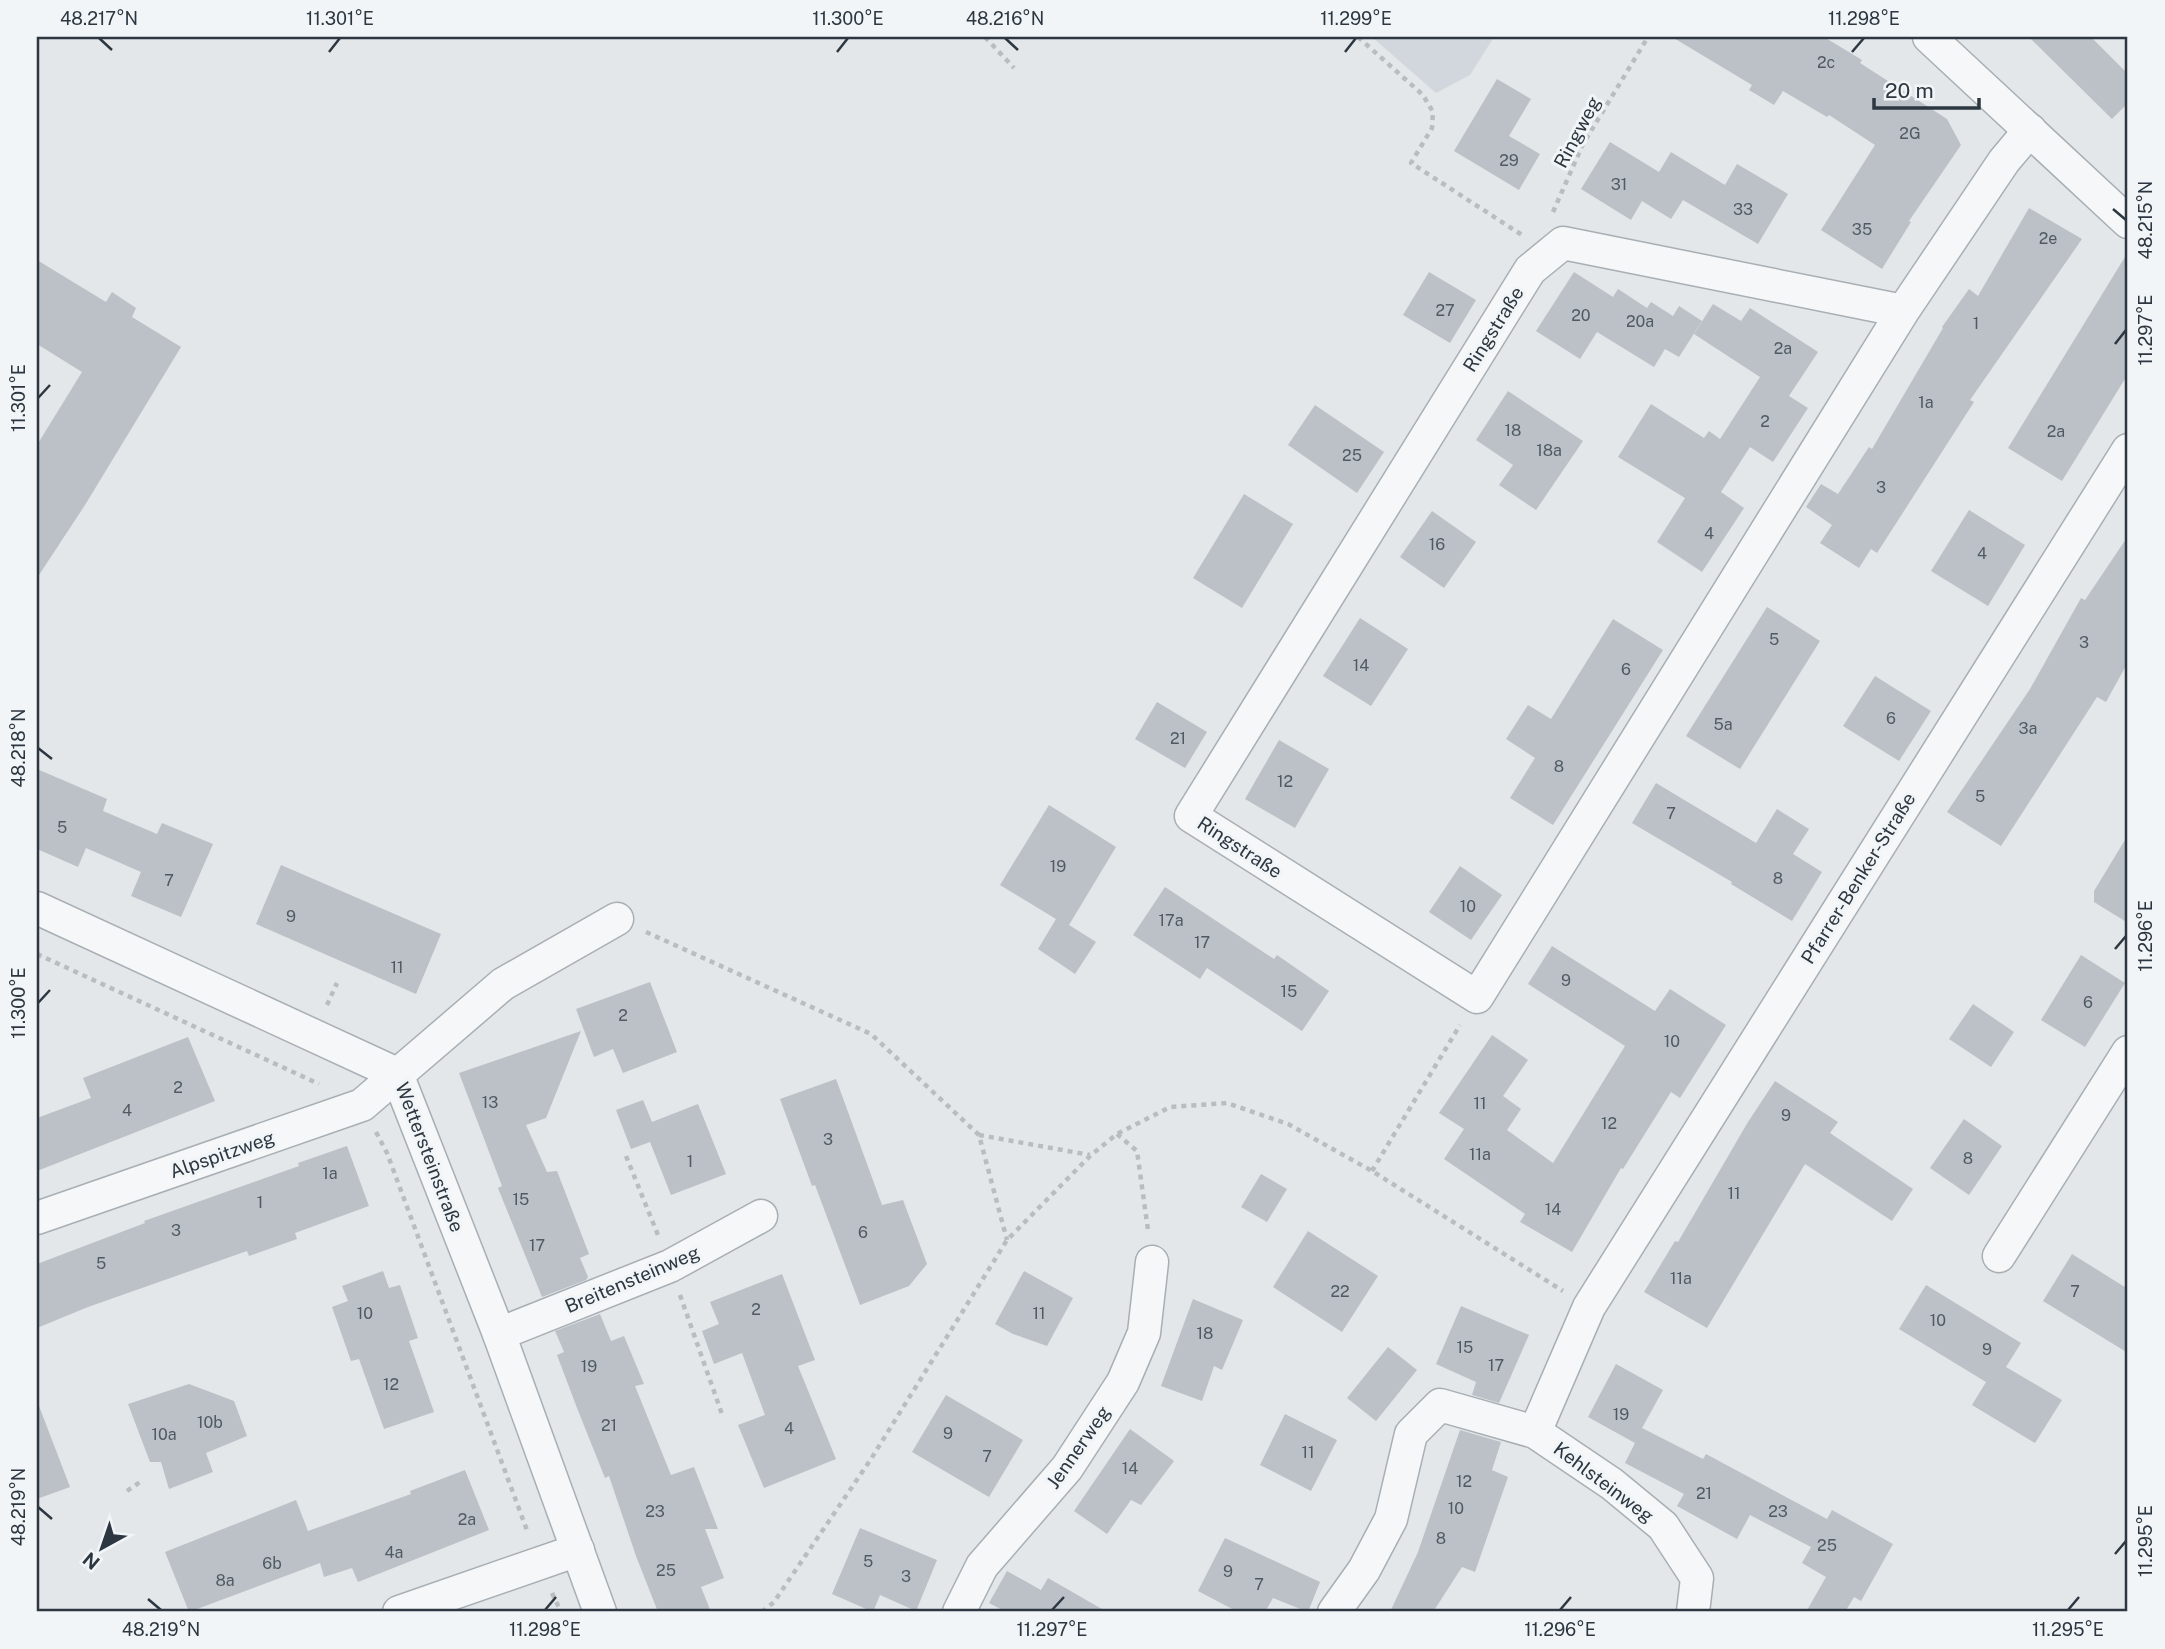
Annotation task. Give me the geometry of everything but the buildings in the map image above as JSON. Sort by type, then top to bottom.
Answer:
[{"type":"street","points":[[1929,37],[2126,216]]},
{"type":"street","points":[[1477,997],[1903,311],[2004,161],[2030,131]]},
{"type":"street","points":[[1563,243],[1903,311]]},
{"type":"street","name":"Ringstraße","points":[[1477,997],[1191,816],[1530,270],[1563,243]]},
{"type":"street","name":"Pfarrer-Benker-Straße","points":[[1589,1307],[2128,450]]},
{"type":"street","name":"Wettersteinstraße","points":[[37,908],[397,1074],[499,1334],[600,1612]]},
{"type":"street","name":"Alpspitzweg","points":[[37,1219],[362,1105],[503,984],[617,919]]},
{"type":"street","points":[[1999,1256],[2128,1052]]},
{"type":"street","name":"Breitensteinweg","points":[[499,1334],[670,1266],[761,1216]]},
{"type":"street","name":"Jennerweg","points":[[959,1612],[982,1566],[1067,1468],[1123,1382],[1144,1334],[1152,1262]]},
{"type":"street","name":"Kehlsteinweg","points":[[1535,1432],[1589,1307]]},
{"type":"street","name":"Kehlsteinweg","points":[[1334,1612],[1364,1570],[1391,1519],[1411,1434],[1440,1405],[1535,1432],[1612,1484],[1663,1526],[1697,1578],[1693,1612]]},
{"type":"street","points":[[399,1612],[578,1550]]},
{"type":"path","points":[[985,37],[1014,68]]},
{"type":"path","points":[[1358,37],[1423,95],[1433,112],[1432,128],[1411,163],[1532,241],[1563,243]]},
{"type":"path","name":"Ringweg","points":[[1563,243],[1549,221],[1583,144],[1648,37]]},
{"type":"path","points":[[617,919],[871,1034],[979,1135],[1007,1240]]},
{"type":"path","points":[[37,954],[362,1105],[387,1153],[540,1563],[561,1612]]},
{"type":"path","points":[[1373,1171],[1477,997]]},
{"type":"path","points":[[1117,1134],[1136,1151],[1152,1262]]},
{"type":"path","points":[[979,1135],[1091,1155]]},
{"type":"path","points":[[127,1491],[143,1480]]},
{"type":"shaded area","points":[[1372,37],[1494,37],[1470,75],[1436,93]]}]
